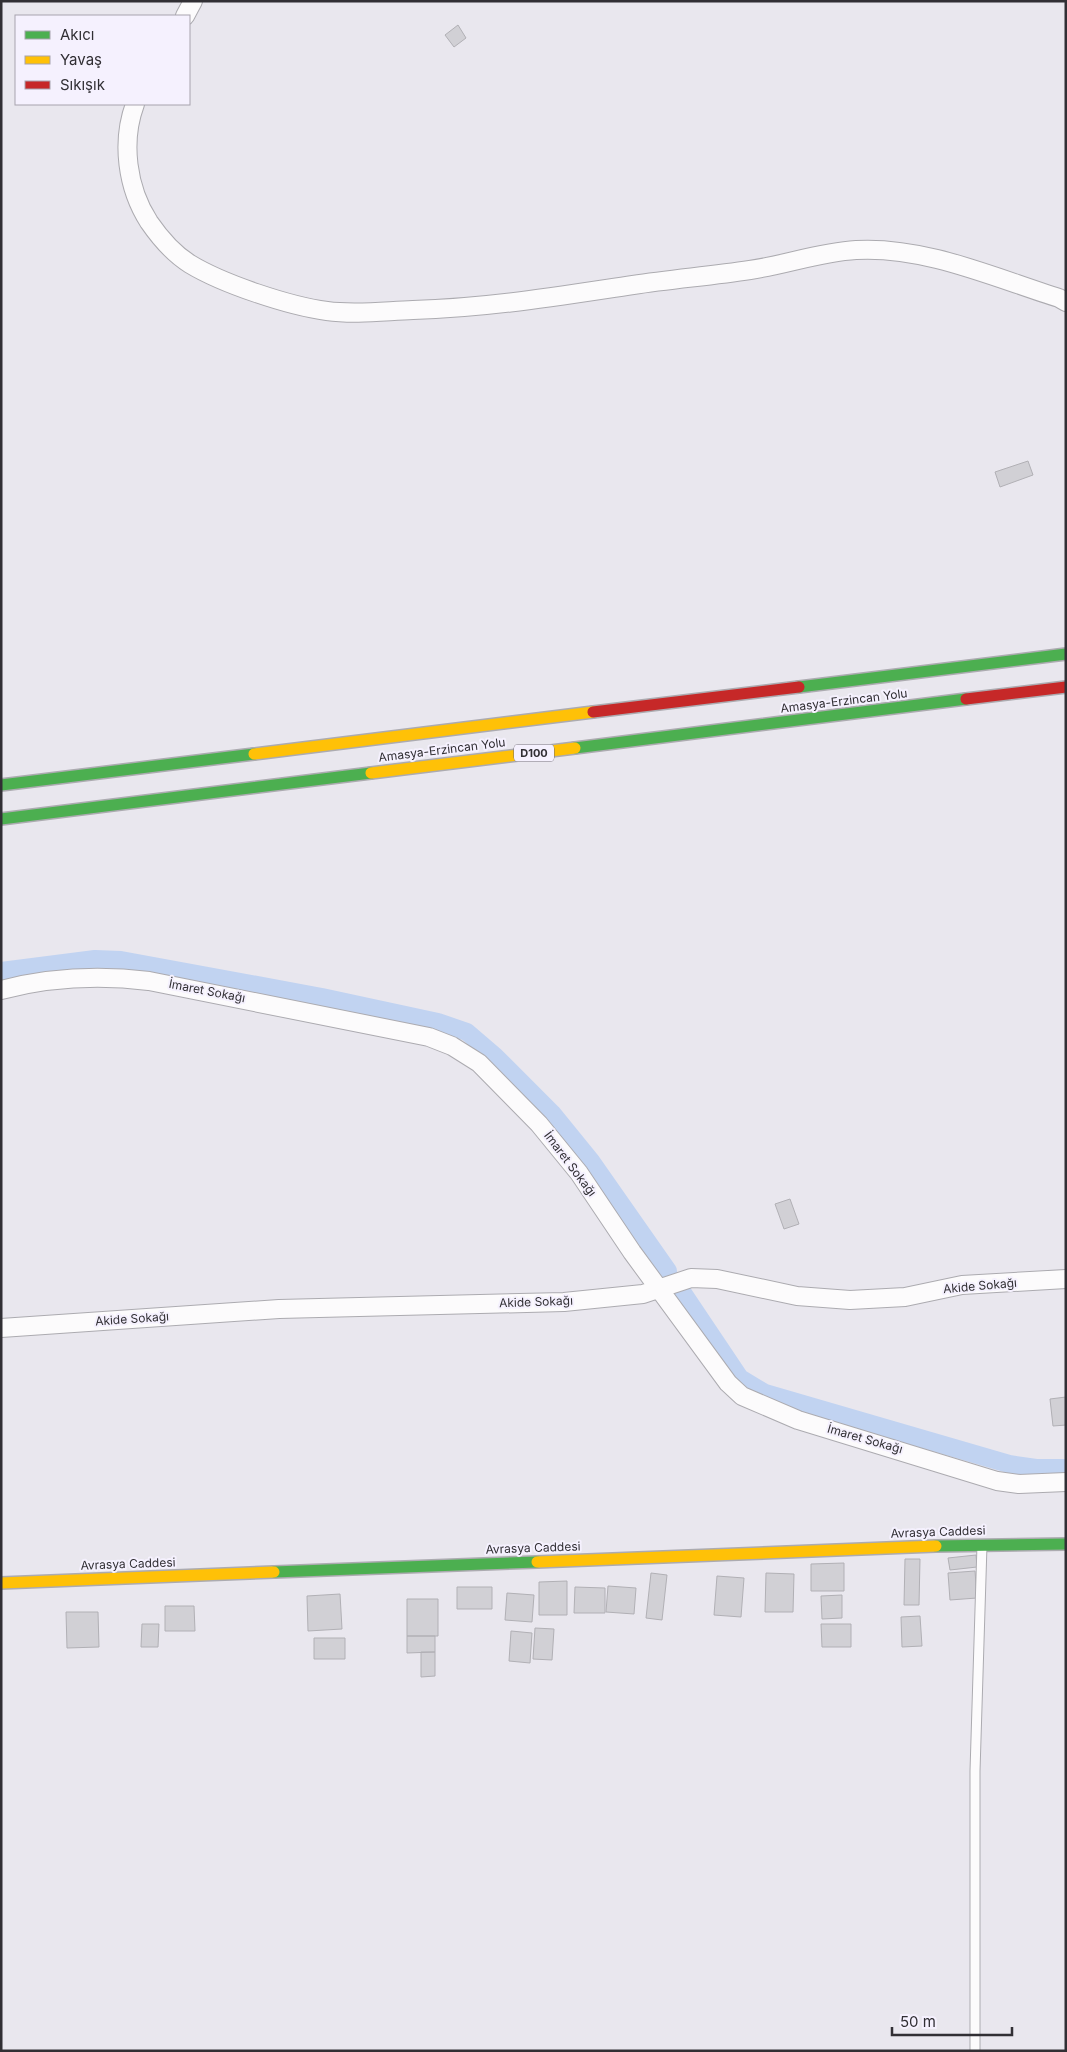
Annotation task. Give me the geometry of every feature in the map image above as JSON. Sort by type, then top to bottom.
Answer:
[{"type":"main road","name":"Amasya-Erzincan Yolu","points":[[1,785],[1066,654]]},
{"type":"main road","name":"Amasya-Erzincan Yolu","points":[[1,819],[1066,687]]},
{"type":"main road","name":"Avrasya Caddesi","points":[[1,1583],[982,1544],[1066,1544]]},
{"type":"street","points":[[186,15],[193,1]]},
{"type":"street","points":[[135,105],[127,140],[129,173],[141,210],[155,231],[173,252],[190,264],[272,298],[305,307],[330,312],[458,309],[752,270],[855,250],[911,254],[949,263],[1059,298],[1066,302]]},
{"type":"street","name":"İmaret Sokağı","points":[[1,990],[81,977],[114,977],[140,980],[218,993],[429,1037],[452,1046],[479,1063],[539,1124],[579,1173],[728,1383],[742,1396],[762,1407],[996,1481],[1019,1484],[1066,1482]]},
{"type":"street","name":"Akide Sokağı","points":[[1,1328],[279,1309],[564,1302],[643,1294],[690,1278],[717,1279],[797,1296],[876,1300],[905,1297],[962,1285],[1066,1280]]},
{"type":"lane","points":[[975,2051],[975,1771],[982,1544]]},
{"type":"building","points":[[458,25],[466,38],[454,47],[445,35]]},
{"type":"building","points":[[1028,461],[1033,475],[1000,487],[995,472]]},
{"type":"building","points":[[790,1199],[799,1224],[784,1229],[775,1204]]},
{"type":"building","points":[[1066,1397],[1066,1425],[1053,1426],[1050,1399]]},
{"type":"building","points":[[976,1555],[977,1567],[950,1570],[948,1558]]},
{"type":"building","points":[[905,1559],[920,1559],[919,1605],[904,1605]]},
{"type":"building","points":[[844,1563],[844,1591],[811,1591],[811,1564]]},
{"type":"building","points":[[975,1571],[977,1598],[950,1600],[948,1573]]},
{"type":"building","points":[[651,1573],[667,1575],[662,1620],[646,1618]]},
{"type":"building","points":[[766,1573],[794,1574],[793,1612],[765,1612]]},
{"type":"building","points":[[717,1576],[744,1578],[741,1617],[714,1615]]},
{"type":"building","points":[[567,1581],[567,1615],[539,1615],[539,1582]]},
{"type":"building","points":[[608,1586],[636,1588],[634,1614],[606,1612]]},
{"type":"building","points":[[457,1587],[492,1587],[492,1609],[457,1609]]},
{"type":"building","points":[[575,1587],[605,1588],[605,1613],[574,1613]]},
{"type":"building","points":[[507,1593],[534,1595],[532,1622],[505,1620]]},
{"type":"building","points":[[340,1594],[342,1629],[308,1631],[307,1596]]},
{"type":"building","points":[[842,1595],[842,1618],[822,1619],[821,1596]]},
{"type":"building","points":[[407,1599],[438,1599],[438,1636],[407,1636]]},
{"type":"building","points":[[165,1606],[194,1606],[195,1631],[165,1631]]},
{"type":"building","points":[[66,1612],[98,1612],[99,1647],[67,1648]]},
{"type":"building","points":[[920,1616],[922,1646],[902,1647],[901,1617]]},
{"type":"building","points":[[142,1624],[159,1624],[158,1647],[141,1647]]},
{"type":"building","points":[[821,1624],[851,1624],[851,1647],[822,1647]]},
{"type":"building","points":[[535,1628],[554,1629],[552,1660],[533,1659]]},
{"type":"building","points":[[511,1631],[532,1633],[530,1663],[509,1661]]},
{"type":"building","points":[[407,1636],[435,1636],[435,1652],[407,1653]]},
{"type":"building","points":[[314,1638],[345,1638],[345,1659],[314,1659]]},
{"type":"building","points":[[421,1652],[435,1652],[435,1676],[421,1677]]},
{"type":"waterway","points":[[1,971],[95,959],[121,960],[322,997],[438,1022],[467,1032],[495,1056],[552,1113],[591,1161],[668,1271]]},
{"type":"waterway","points":[[683,1293],[740,1378],[765,1393],[1009,1464],[1036,1468],[1066,1468]]},
{"type":"traffic: fast","points":[[799,687],[1066,654]]},
{"type":"traffic: fast","points":[[575,748],[966,699]]},
{"type":"traffic: fast","points":[[1,785],[254,754]]},
{"type":"traffic: fast","points":[[1,819],[371,773]]},
{"type":"traffic: fast","points":[[936,1546],[1066,1544]]},
{"type":"traffic: fast","points":[[274,1572],[537,1562]]},
{"type":"traffic: slow","points":[[254,754],[593,712]]},
{"type":"traffic: slow","points":[[371,773],[575,748]]},
{"type":"traffic: slow","points":[[537,1562],[936,1546]]},
{"type":"traffic: slow","points":[[1,1583],[274,1572]]},
{"type":"traffic: jam","points":[[593,712],[799,687]]},
{"type":"traffic: jam","points":[[966,699],[1066,687]]}]
